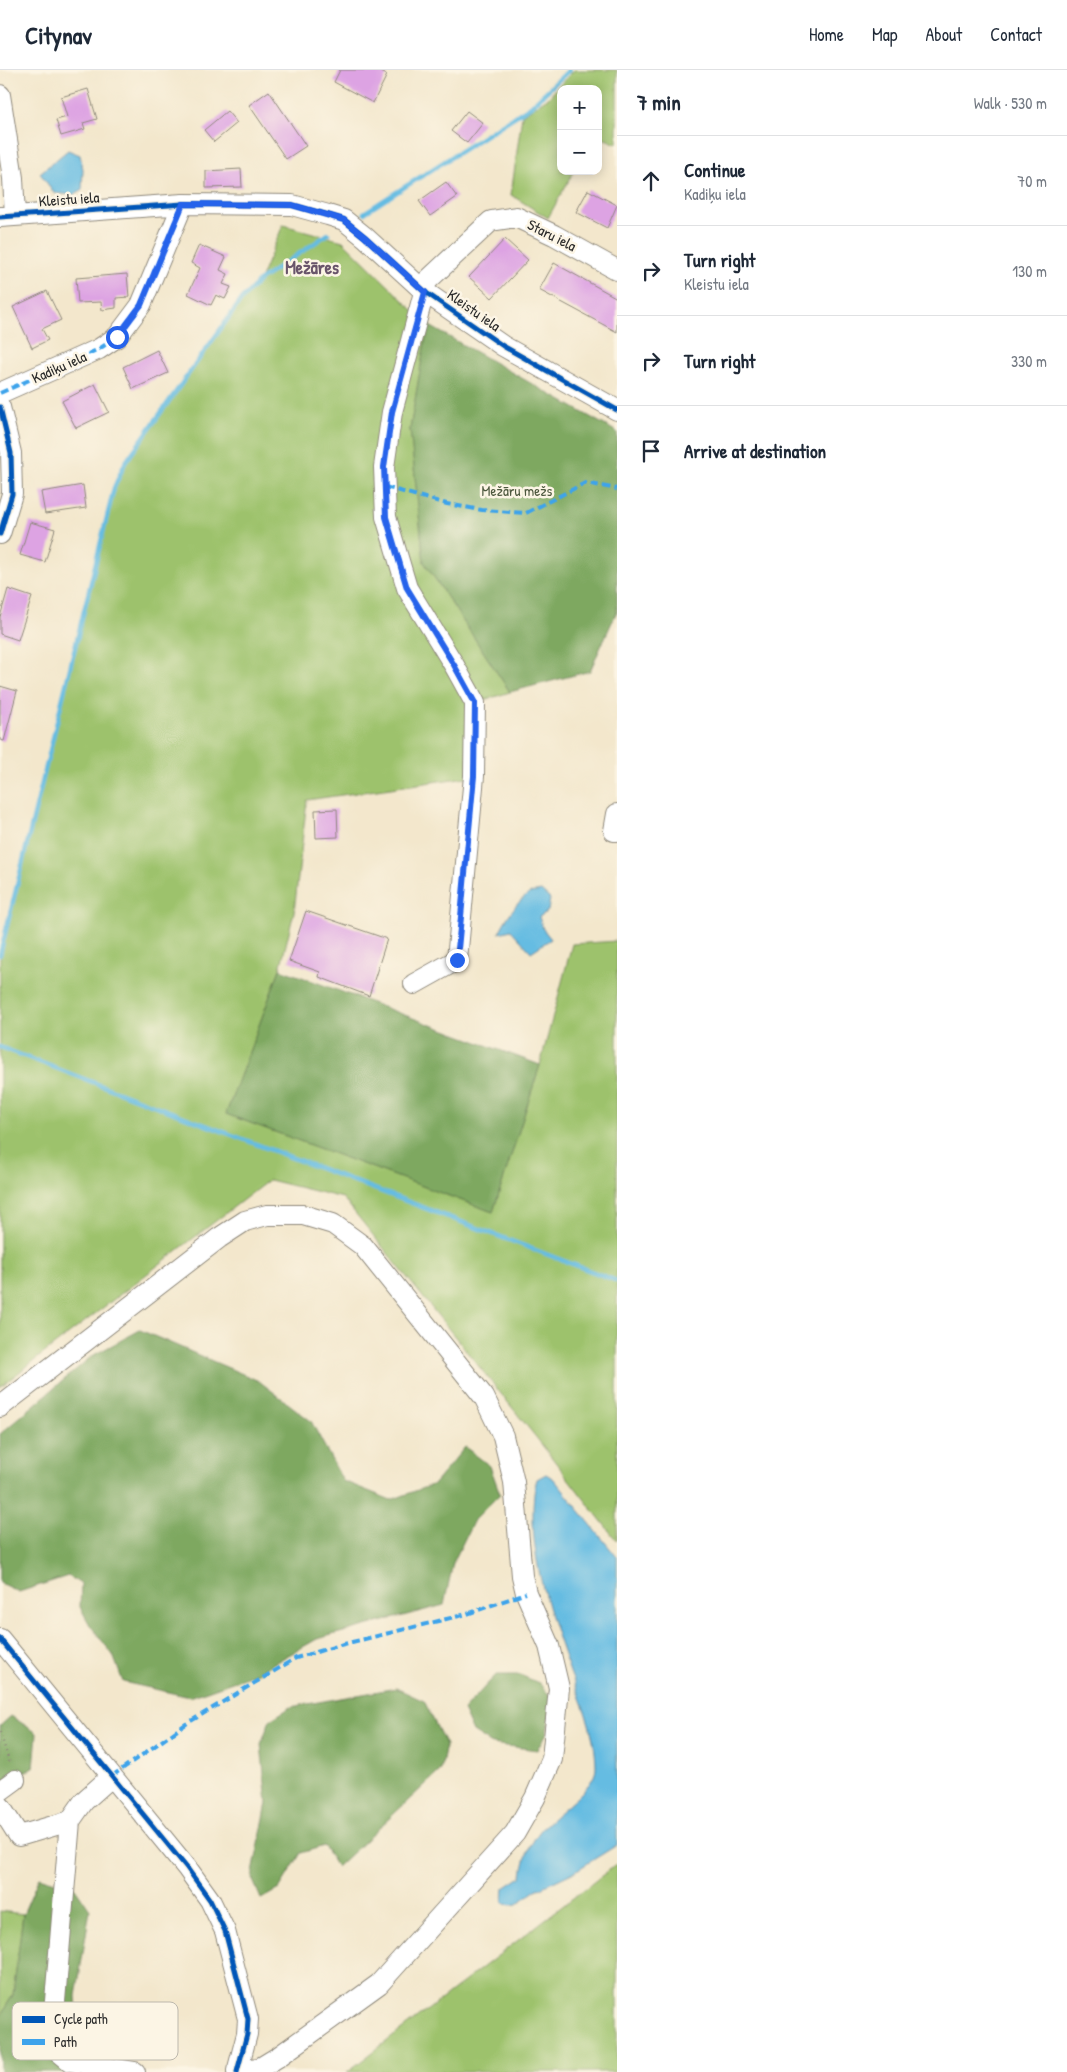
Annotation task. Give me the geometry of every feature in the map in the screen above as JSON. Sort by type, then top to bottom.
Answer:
[{"type":"street","points":[[0,95],[13,178],[8,217]]},
{"type":"street","name":"Kleistu iela","points":[[8,217],[183,204],[292,205],[344,220],[425,292],[503,346],[617,410]]},
{"type":"street","name":"Kadiķu iela","points":[[0,393],[99,349],[117,337],[141,305],[183,204]]},
{"type":"street","name":"Staru iela","points":[[414,984],[457,960],[474,776],[475,703],[407,588],[386,517],[384,467],[392,412],[427,281],[491,221],[516,217],[554,235],[617,270]]},
{"type":"street","points":[[0,407],[10,453],[12,494],[0,534]]},
{"type":"street","points":[[617,814],[614,831],[617,831]]},
{"type":"street","points":[[0,1407],[219,1238],[245,1221],[267,1215],[303,1215],[333,1224],[363,1246],[484,1397],[503,1436],[514,1482],[522,1576],[526,1593],[549,1646],[558,1688],[552,1759],[535,1798],[515,1833],[379,1984],[278,2057],[260,2068],[237,2071],[247,2034],[248,2019],[225,1931],[210,1900],[187,1868],[0,1639]]},
{"type":"street","points":[[55,2002],[70,1821],[84,1801],[112,1776]]},
{"type":"street","points":[[0,1806],[19,1836],[70,1821]]},
{"type":"street","points":[[69,2060],[135,2072]]},
{"type":"path","points":[[0,1732],[8,1786]]},
{"type":"green space","points":[[574,70],[617,70],[617,144],[602,138],[602,85],[560,85]]},
{"type":"green space","points":[[557,88],[557,175],[572,175],[548,218],[511,195],[522,115],[549,97]]},
{"type":"green space","points":[[283,225],[343,241],[428,325],[410,429],[424,562],[510,692],[475,703],[474,776],[307,800],[294,912],[280,969],[226,1114],[493,1212],[540,1065],[572,944],[617,941],[617,1541],[343,1198],[269,1180],[0,1387],[0,955],[114,488],[125,463],[242,299],[260,280]]},
{"type":"green space","name":"Mežāru mežs","points":[[428,325],[617,432],[617,611],[590,671],[510,692],[424,562],[410,429]]},
{"type":"green space","points":[[280,969],[540,1065],[493,1212],[226,1114]]},
{"type":"green space","points":[[140,1330],[259,1381],[311,1421],[343,1481],[391,1500],[434,1484],[465,1447],[490,1466],[500,1494],[474,1520],[453,1563],[444,1605],[317,1639],[255,1674],[190,1697],[123,1682],[113,1655],[90,1625],[80,1607],[81,1584],[68,1576],[19,1592],[0,1583],[0,1434],[92,1356]]},
{"type":"green space","points":[[496,1675],[520,1675],[539,1683],[552,1698],[547,1733],[537,1750],[492,1744],[473,1732],[463,1710]]},
{"type":"green space","points":[[396,1688],[424,1701],[446,1745],[441,1770],[337,1867],[324,1846],[301,1853],[279,1889],[261,1899],[252,1878],[267,1803],[261,1744],[270,1720],[291,1707]]},
{"type":"green space","points":[[11,1716],[37,1733],[34,1768],[0,1782],[0,1726]]},
{"type":"green space","points":[[617,1864],[617,2072],[347,2072]]},
{"type":"green space","points":[[39,1877],[75,1888],[90,1910],[76,2002],[12,2002],[12,2060],[77,2060],[74,2072],[0,2072],[0,2016],[13,1995],[23,1914]]},
{"type":"green space","points":[[0,1911],[23,1914],[13,1995],[0,2016]]},
{"type":"water","points":[[68,150],[80,155],[83,169],[82,190],[72,195],[54,193],[40,173]]},
{"type":"water","points":[[541,891],[550,899],[548,911],[539,917],[543,929],[551,939],[531,952],[511,930],[499,933],[515,906],[524,897],[530,893]]},
{"type":"water","points":[[546,1474],[554,1479],[617,1557],[617,1845],[572,1873],[536,1890],[517,1904],[510,1905],[503,1902],[504,1888],[522,1876],[524,1864],[536,1836],[546,1824],[573,1801],[590,1783],[596,1767],[591,1730],[551,1617],[537,1559],[533,1521],[534,1494],[537,1479]]},
{"type":"building","points":[[340,70],[377,70],[387,75],[373,103],[334,82]]},
{"type":"building","points":[[88,89],[97,119],[83,123],[85,129],[61,136],[56,120],[67,117],[61,97]]},
{"type":"building","points":[[269,91],[306,146],[286,159],[249,105]]},
{"type":"building","points":[[227,111],[237,123],[214,142],[204,130]]},
{"type":"building","points":[[467,111],[483,123],[467,143],[451,131]]},
{"type":"building","points":[[241,169],[242,187],[206,188],[206,171]]},
{"type":"building","points":[[446,182],[457,197],[430,216],[419,201]]},
{"type":"building","points":[[588,190],[617,205],[607,228],[576,212]]},
{"type":"building","points":[[505,239],[528,260],[492,298],[469,277]]},
{"type":"building","points":[[199,245],[226,257],[220,270],[228,274],[223,284],[231,287],[225,299],[216,295],[211,305],[188,294],[200,268],[191,263]]},
{"type":"building","points":[[554,263],[617,298],[617,332],[539,290]]},
{"type":"building","points":[[127,274],[129,297],[116,298],[116,308],[102,310],[101,302],[78,303],[76,278]]},
{"type":"building","points":[[47,291],[61,320],[42,329],[48,340],[32,348],[13,307]]},
{"type":"building","points":[[157,350],[168,373],[133,389],[123,367]]},
{"type":"building","points":[[95,384],[109,412],[76,428],[62,401]]},
{"type":"building","points":[[83,485],[86,508],[45,514],[41,492]]},
{"type":"building","points":[[30,522],[55,529],[45,562],[20,555]]},
{"type":"building","points":[[8,589],[32,597],[18,640],[0,634],[0,617]]},
{"type":"building","points":[[0,686],[17,691],[4,741],[0,740]]},
{"type":"building","points":[[337,809],[338,837],[316,838],[315,810]]},
{"type":"building","points":[[306,911],[387,939],[369,996],[319,977],[320,972],[289,961]]},
{"type":"waterway","points":[[364,213],[531,106],[569,70]]},
{"type":"waterway","points":[[0,955],[114,488],[125,463],[242,299],[260,280],[328,234]]},
{"type":"waterway","points":[[0,1047],[617,1281]]},
{"type":"marked path","points":[[0,393],[99,349],[117,337],[141,305],[183,204]]},
{"type":"marked path","points":[[385,487],[447,504],[482,510],[526,513],[585,483],[617,489]]},
{"type":"marked path","points":[[112,1776],[186,1724],[296,1658],[340,1645],[467,1614],[526,1593]]},
{"type":"cycle path","points":[[0,217],[183,204],[292,205],[344,220],[425,292],[503,346],[617,410]]},
{"type":"cycle path","points":[[0,407],[11,453],[12,494],[0,534]]},
{"type":"cycle path","points":[[0,1639],[187,1868],[210,1900],[225,1931],[248,2019],[247,2034],[237,2072]]},
{"type":"district","name":"Mežāres","points":[[312,267]]},
{"type":"route","points":[[117,337],[141,305],[183,204],[292,205],[344,220],[425,292],[392,412],[384,467],[386,517],[407,588],[475,703],[474,776],[457,960]]}]
